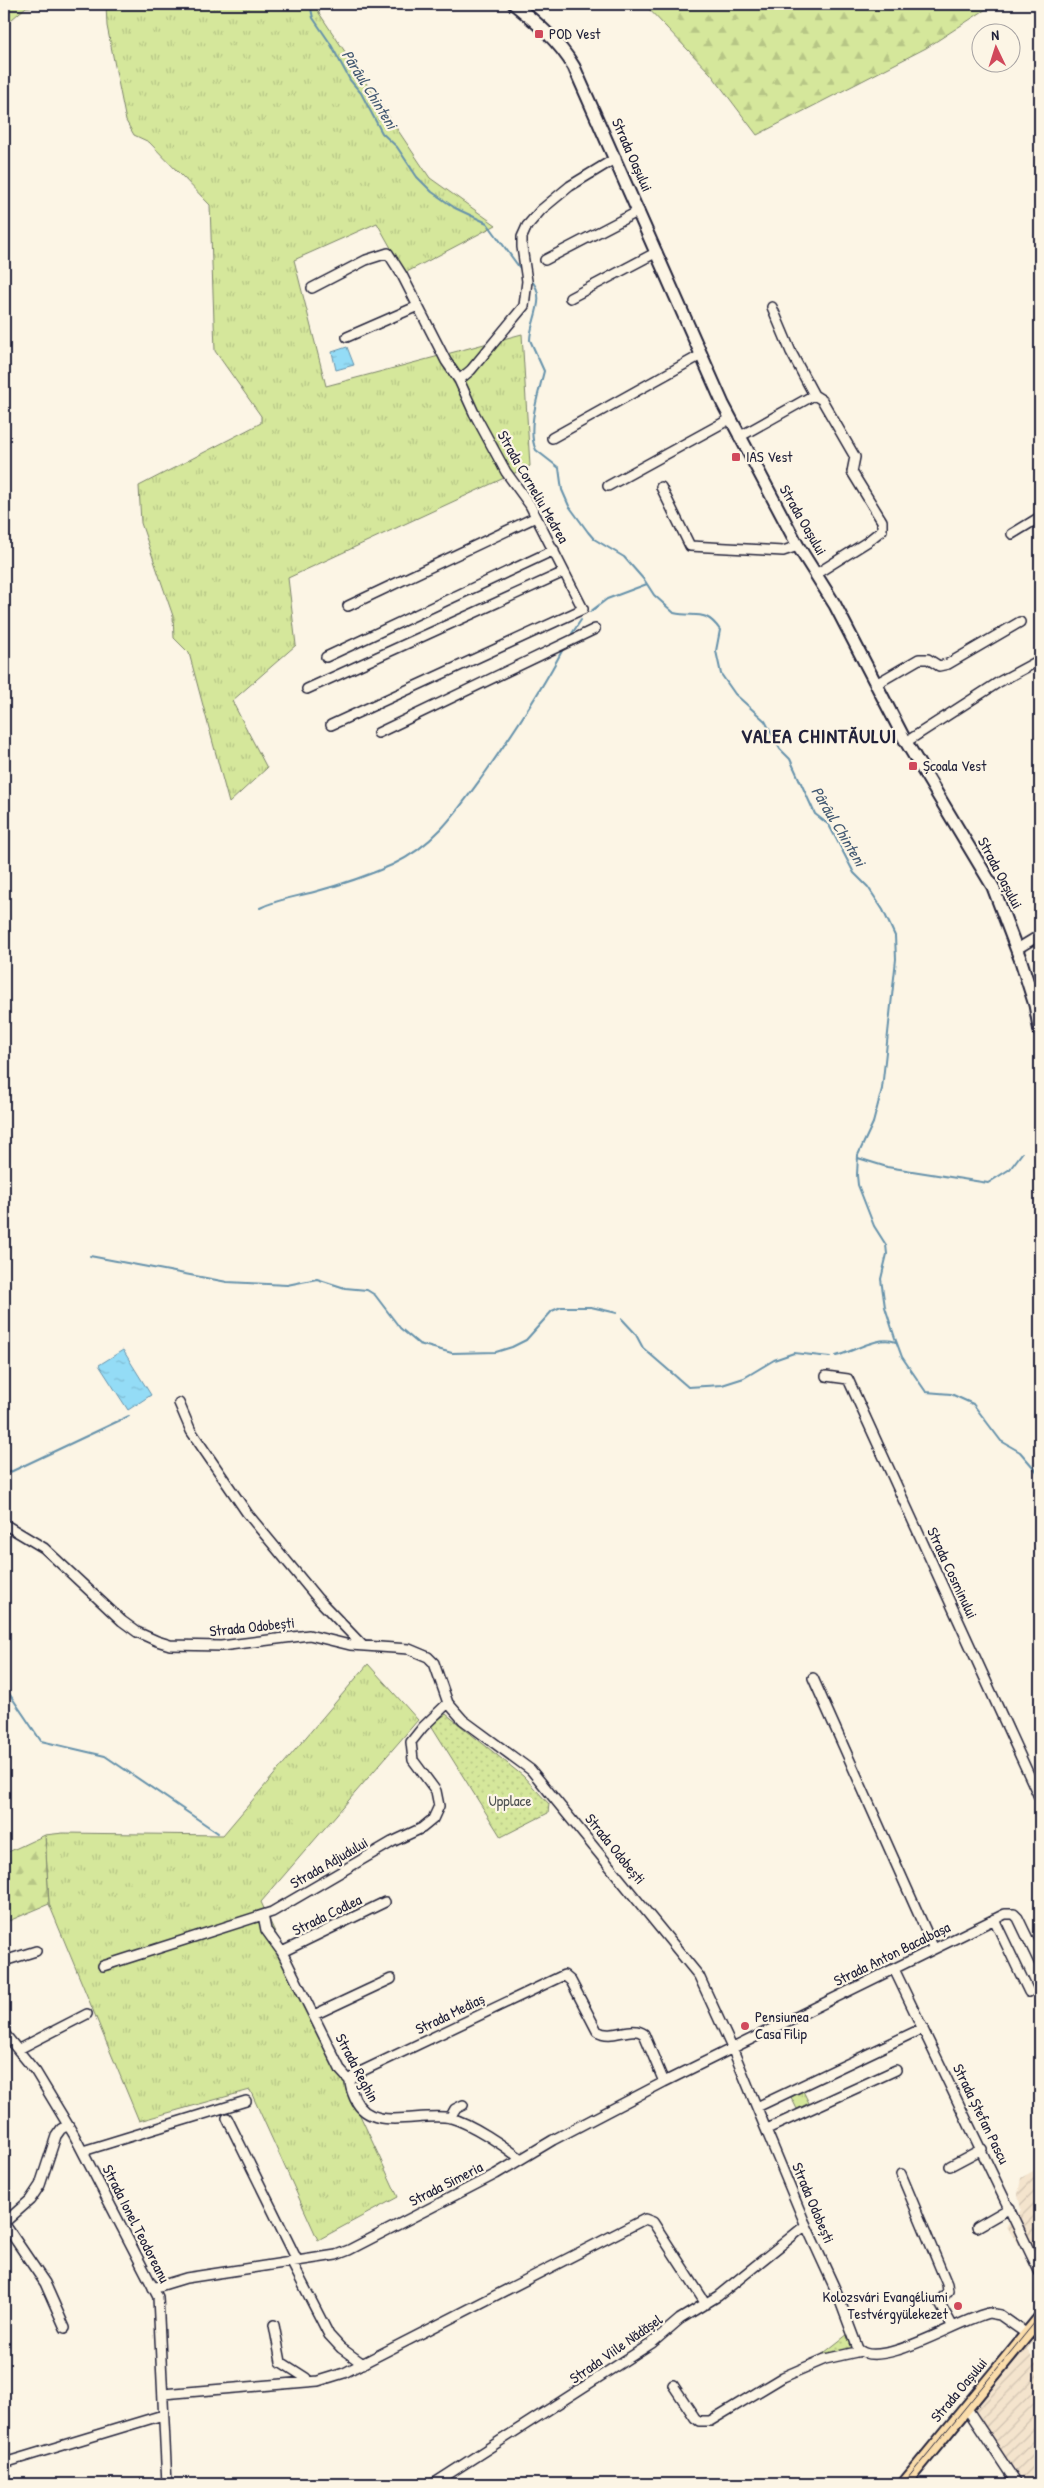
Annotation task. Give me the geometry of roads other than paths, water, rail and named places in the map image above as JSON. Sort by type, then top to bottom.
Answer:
[{"type":"main road","name":"Strada Oașului","points":[[514,4],[544,29],[564,50],[574,67],[739,437],[798,546],[835,605],[906,742],[992,887],[1017,949],[1035,1005],[1040,1032]]},
{"type":"main road","name":"Strada Oașului","points":[[904,2484],[1040,2318]]},
{"type":"street","points":[[459,380],[471,370],[524,306],[526,277],[522,237],[527,226],[541,210],[564,190],[616,158]]},
{"type":"street","points":[[545,260],[639,211]]},
{"type":"street","points":[[570,298],[657,252]]},
{"type":"street","name":"Strada Corneliu Medrea","points":[[312,288],[366,260],[388,253],[446,361],[459,380],[474,413],[506,472],[536,517],[583,608],[331,725]]},
{"type":"street","points":[[347,337],[418,306]]},
{"type":"street","points":[[772,307],[791,352],[814,395],[822,400],[855,457],[852,472],[883,525],[877,535],[816,574]]},
{"type":"street","points":[[552,438],[701,355]]},
{"type":"street","points":[[739,437],[814,395]]},
{"type":"street","points":[[608,486],[730,419]]},
{"type":"street","points":[[660,487],[690,546],[782,551],[798,546]]},
{"type":"street","points":[[348,606],[536,517]]},
{"type":"street","points":[[1012,534],[1040,518]]},
{"type":"street","points":[[326,658],[554,550]]},
{"type":"street","points":[[308,689],[564,572]]},
{"type":"street","points":[[876,684],[922,658],[928,659],[939,666],[948,664],[1020,622]]},
{"type":"street","points":[[378,733],[595,629]]},
{"type":"street","points":[[906,742],[999,682],[1038,661]]},
{"type":"street","points":[[1017,949],[1040,935]]},
{"type":"street","name":"Strada Cosminului","points":[[826,1376],[848,1379],[1040,1799]]},
{"type":"street","points":[[179,1403],[191,1431],[247,1513],[318,1598],[363,1646]]},
{"type":"street","name":"Strada Odobești","points":[[4,1524],[44,1548],[122,1621],[149,1638],[170,1645],[220,1646],[308,1635],[350,1645],[409,1649],[428,1657],[434,1662],[448,1703],[463,1720],[531,1770],[700,1976],[758,2107],[860,2351]]},
{"type":"street","points":[[813,1678],[934,1949]]},
{"type":"street","name":"Strada Adjudului","points":[[103,1966],[272,1912],[392,1842],[422,1828],[433,1819],[439,1806],[436,1791],[413,1760],[412,1742],[423,1727],[448,1703]]},
{"type":"street","name":"Strada Codlea","points":[[282,1952],[385,1902]]},
{"type":"street","name":"Strada Anton Bacalbașa","points":[[733,2050],[881,1974],[1010,1913],[1018,1918],[1040,1964]]},
{"type":"street","name":"Strada Reghin","points":[[263,1915],[266,1930],[282,1952],[341,2071],[350,2080],[351,2089],[358,2106],[366,2114],[390,2118],[450,2118],[465,2124],[521,2158]]},
{"type":"street","points":[[994,1919],[1029,1992]]},
{"type":"street","points":[[4,1961],[36,1952]]},
{"type":"street","name":"Strada Ștefan Pascu","points":[[894,1969],[1040,2273]]},
{"type":"street","name":"Strada Mediaș","points":[[350,2080],[358,2073],[564,1975],[571,1981],[597,2031],[615,2035],[634,2030],[644,2034],[664,2082]]},
{"type":"street","points":[[314,2015],[391,1979]]},
{"type":"street","points":[[19,2049],[87,2014]]},
{"type":"street","points":[[758,2107],[923,2028]]},
{"type":"street","name":"Strada Ionel Teodoreanu","points":[[4,2033],[36,2072],[68,2125],[158,2297],[167,2484]]},
{"type":"street","name":"Strada Simeria","points":[[153,2288],[186,2278],[336,2255],[349,2250],[496,2174],[521,2158],[664,2082],[733,2050]]},
{"type":"street","points":[[767,2129],[896,2070]]},
{"type":"street","points":[[83,2151],[246,2101]]},
{"type":"street","points":[[450,2118],[455,2109],[463,2105]]},
{"type":"street","points":[[227,2118],[328,2335],[341,2348],[363,2364]]},
{"type":"street","points":[[65,2328],[45,2283],[4,2223],[30,2200],[40,2185],[56,2136],[60,2130],[68,2125]]},
{"type":"street","points":[[950,2166],[982,2149]]},
{"type":"street","points":[[902,2174],[947,2284],[948,2291],[939,2302],[952,2327]]},
{"type":"street","points":[[977,2227],[1010,2208]]},
{"type":"street","points":[[162,2394],[330,2378],[363,2364],[645,2218],[653,2222],[706,2304]]},
{"type":"street","name":"Strada Viile Nădășel","points":[[433,2484],[639,2352],[680,2320],[706,2304],[806,2225]]},
{"type":"street","points":[[672,2385],[694,2418],[699,2421],[710,2421],[783,2377],[825,2359],[860,2351],[871,2354],[896,2351],[983,2314],[994,2313],[1027,2334]]},
{"type":"street","points":[[274,2325],[281,2362],[306,2378],[306,2381]]},
{"type":"street","points":[[966,2407],[1016,2484]]},
{"type":"street","points":[[4,2463],[164,2415]]},
{"type":"water","points":[[347,347],[354,365],[336,370],[332,352]]},
{"type":"water","points":[[123,1350],[151,1395],[128,1410],[99,1365]]},
{"type":"waterway","name":"Pârâul Chinteni","points":[[310,4],[313,18],[330,43],[350,80],[361,93],[382,133],[397,147],[417,177],[432,192],[455,208],[487,223],[522,271]]},
{"type":"waterway","name":"Pârâul Chinteni","points":[[531,280],[536,287],[538,302],[530,340],[544,371],[533,422],[533,442],[536,450],[559,468],[562,490],[569,506],[594,539],[624,557],[645,581],[654,595],[674,613],[704,616],[715,623],[720,630],[716,651],[721,674],[735,694],[765,721],[780,749],[790,759],[815,814],[829,825],[854,873],[868,887],[883,910],[895,936],[896,959],[882,1089],[873,1123],[858,1155],[857,1175],[858,1185],[874,1226],[886,1245],[887,1254],[881,1279],[885,1307],[902,1357],[926,1392],[951,1394],[973,1404],[1001,1441],[1020,1452],[1040,1475]]},
{"type":"waterway","points":[[590,612],[607,599],[647,584]]},
{"type":"waterway","points":[[569,638],[581,620]]},
{"type":"waterway","points":[[260,908],[280,900],[344,883],[383,869],[407,857],[433,837],[475,787],[516,728],[563,649]]},
{"type":"waterway","points":[[858,1158],[887,1167],[988,1183],[1010,1169],[1022,1153]]},
{"type":"waterway","points":[[90,1256],[227,1282],[287,1285],[317,1279],[345,1288],[367,1290],[375,1295],[400,1328],[419,1344],[452,1353],[496,1352],[512,1347],[526,1340],[552,1311],[561,1307],[591,1307],[617,1313]]},
{"type":"waterway","points":[[622,1319],[635,1333],[643,1348],[688,1387],[722,1385],[744,1378],[774,1360],[794,1353],[830,1357]]},
{"type":"waterway","points":[[836,1356],[874,1342],[889,1340],[896,1342]]},
{"type":"waterway","points":[[4,1475],[129,1416]]},
{"type":"waterway","points":[[4,1686],[41,1741],[105,1756],[218,1833]]},
{"type":"tram line","points":[[903,2484],[1040,2316]]},
{"type":"place","name":"POD Vest","points":[[539,34]]},
{"type":"place","name":"IAS Vest","points":[[736,457]]},
{"type":"place","name":"Școala Vest","points":[[913,766]]},
{"type":"place","name":"Pensiunea Casa Filip","points":[[745,2026]]},
{"type":"place","name":"Kolozsvári Evangéliumi Testvérgyülekezet","points":[[958,2306]]},
{"type":"district","name":"VALEA CHINTĂULUI","points":[[819,736]]},
{"type":"park label","name":"Upplace","points":[[510,1801]]}]
